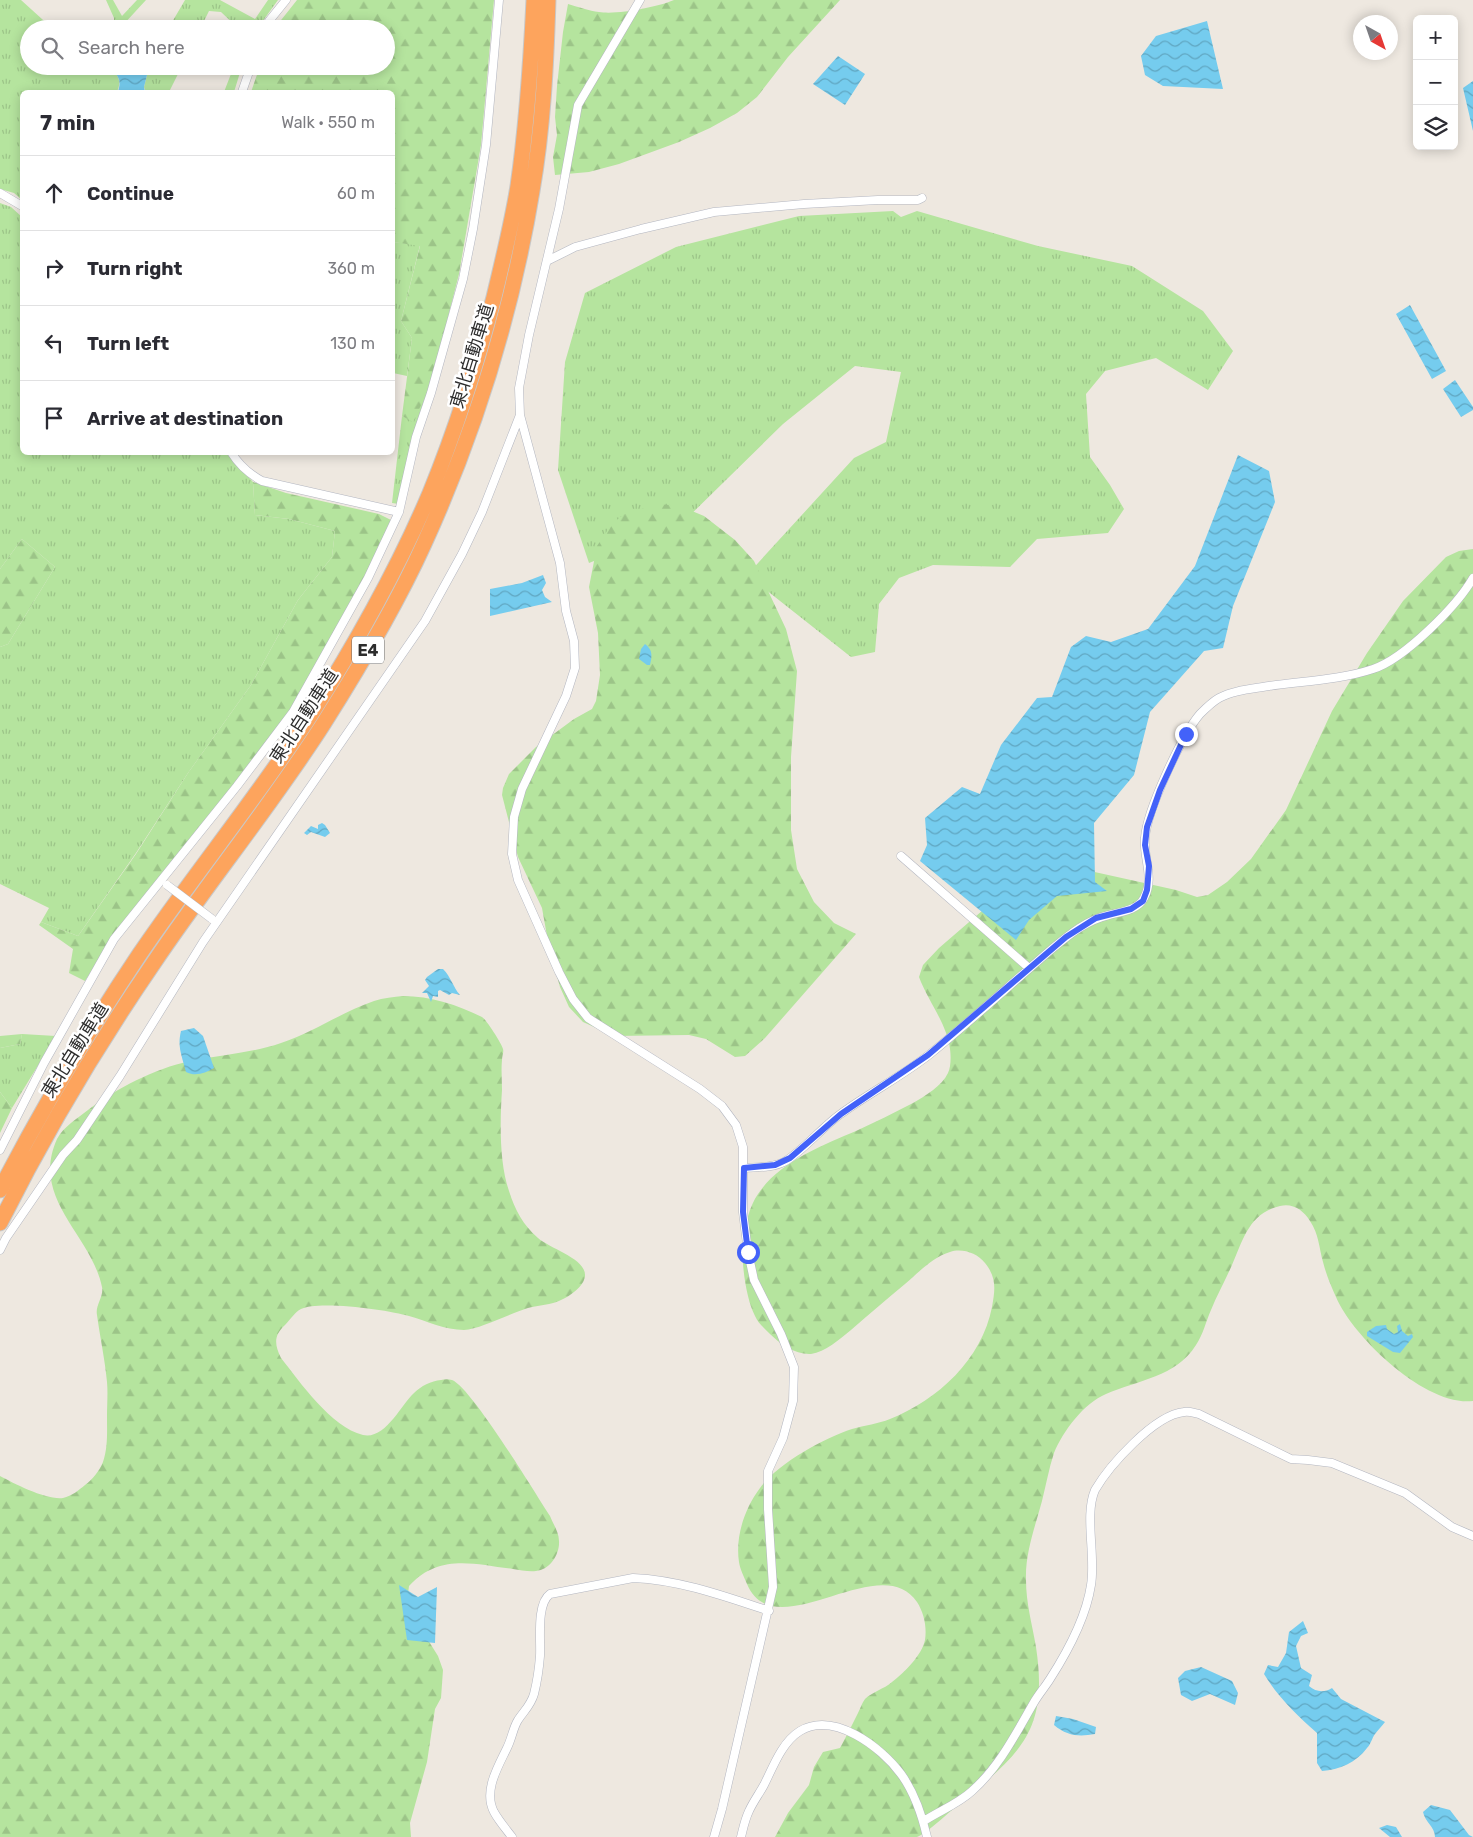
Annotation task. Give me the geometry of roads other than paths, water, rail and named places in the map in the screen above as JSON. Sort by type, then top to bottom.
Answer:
[{"type":"highway","name":"東北自動車道","points":[[0,1190],[31,1129],[82,1042],[141,953],[246,808],[308,718],[353,645],[409,539],[450,440],[481,346],[504,254],[518,188],[526,113],[534,0]]},
{"type":"highway","name":"東北自動車道","points":[[0,1223],[44,1137],[95,1051],[154,962],[322,727],[367,654],[423,546],[465,445],[496,350],[520,256],[532,189],[542,113],[548,0]]},
{"type":"street","points":[[270,20],[286,0]]},
{"type":"street","points":[[0,1150],[44,1062],[114,939],[165,882],[293,712],[368,578],[399,512],[416,437],[433,385],[465,271],[486,145],[499,0]]},
{"type":"street","points":[[640,0],[578,105],[559,209],[529,335],[519,388],[520,414],[560,563],[566,611],[574,641],[575,668],[566,696],[522,789],[514,817],[512,854],[518,880],[573,998],[588,1018],[700,1089],[722,1106],[736,1125],[743,1147],[743,1212],[754,1280],[781,1334],[794,1367],[793,1402],[783,1438],[768,1471],[768,1509],[773,1587],[769,1611],[714,1837]]},
{"type":"street","points":[[243,90],[248,75]]},
{"type":"street","points":[[0,193],[20,205]]},
{"type":"street","points":[[547,261],[575,247],[640,229],[714,212],[804,204],[918,200],[922,198]]},
{"type":"street","points":[[0,1250],[6,1238],[63,1155],[77,1140],[120,1076],[216,920],[426,621],[482,512],[520,414]]},
{"type":"street","points":[[233,455],[250,474],[262,481],[399,512]]},
{"type":"street","points":[[744,1168],[775,1165],[790,1158],[841,1114],[928,1055],[1066,937],[1096,918],[1131,909],[1143,901],[1147,890],[1149,866],[1145,838],[1149,819],[1179,748],[1195,720],[1208,706],[1218,699],[1238,692],[1350,675],[1386,664],[1406,650],[1456,602],[1473,578]]},
{"type":"street","points":[[901,856],[1029,968]]},
{"type":"street","points":[[165,882],[216,920]]},
{"type":"street","points":[[924,1821],[965,1797],[983,1780],[1005,1753],[1051,1678],[1080,1623],[1091,1587],[1093,1558],[1090,1517],[1092,1497],[1095,1490],[1131,1445],[1149,1429],[1170,1416],[1183,1412],[1199,1414],[1291,1459],[1308,1460],[1342,1467],[1406,1494],[1452,1527],[1473,1536]]},
{"type":"street","points":[[512,1837],[494,1811],[490,1798],[491,1787],[513,1730],[529,1707],[534,1696],[540,1658],[540,1617],[546,1597],[550,1594],[633,1578],[644,1578],[700,1588],[769,1611]]},
{"type":"street","points":[[741,1837],[748,1812],[790,1739],[800,1731],[821,1724],[838,1727],[854,1734],[877,1750],[901,1775],[917,1804],[924,1821],[927,1837]]},
{"type":"water","points":[[1207,21],[1223,89],[1163,86],[1145,75],[1141,56],[1156,36]]},
{"type":"water","points":[[838,56],[865,74],[845,105],[813,84]]},
{"type":"water","points":[[116,75],[147,75],[145,90],[118,90],[120,83]]},
{"type":"water","points":[[1473,81],[1473,131],[1463,88]]},
{"type":"water","points":[[1410,305],[1446,371],[1432,379],[1396,314]]},
{"type":"water","points":[[1455,380],[1473,407],[1473,410],[1461,417],[1443,389]]},
{"type":"water","points":[[1238,455],[1269,471],[1275,502],[1233,606],[1223,648],[1204,651],[1150,712],[1134,775],[1094,823],[1095,882],[1107,891],[1057,896],[1029,920],[1016,940],[920,861],[927,845],[925,818],[962,787],[980,794],[1001,745],[1037,698],[1052,697],[1071,647],[1086,636],[1111,642],[1148,629],[1195,566]]},
{"type":"water","points":[[543,575],[546,583],[542,590],[545,597],[552,602],[490,616],[490,589],[522,583]]},
{"type":"water","points":[[645,644],[651,653],[650,665],[639,659],[641,649]]},
{"type":"water","points":[[322,823],[330,833],[325,837],[311,832],[307,835],[304,833],[311,826],[318,829],[318,825]]},
{"type":"water","points":[[438,969],[443,969],[446,972],[460,995],[452,993],[449,995],[440,990],[438,991],[438,997],[433,996],[431,1002],[427,993],[422,993],[429,986],[425,980],[427,977]]},
{"type":"water","points":[[194,1028],[203,1036],[214,1068],[197,1074],[186,1072],[180,1047],[181,1031]]},
{"type":"water","points":[[1400,1324],[1402,1331],[1408,1336],[1412,1334],[1413,1337],[1400,1353],[1393,1352],[1367,1336],[1367,1332],[1376,1326],[1386,1325],[1387,1329],[1394,1334],[1398,1332],[1397,1326]]},
{"type":"water","points":[[399,1585],[418,1597],[437,1587],[435,1643],[407,1640]]},
{"type":"water","points":[[1303,1621],[1308,1633],[1301,1636],[1296,1646],[1301,1668],[1312,1675],[1309,1686],[1314,1690],[1320,1691],[1332,1688],[1341,1699],[1385,1722],[1363,1753],[1358,1757],[1341,1767],[1322,1771],[1317,1763],[1317,1733],[1282,1698],[1264,1674],[1268,1665],[1278,1667],[1286,1653],[1289,1632]]},
{"type":"water","points":[[1201,1667],[1232,1681],[1238,1693],[1235,1705],[1210,1694],[1192,1701],[1181,1695],[1178,1678],[1185,1671]]},
{"type":"water","points":[[1056,1716],[1073,1719],[1096,1727],[1095,1734],[1078,1735],[1068,1733],[1054,1725]]},
{"type":"water","points":[[1431,1805],[1450,1810],[1469,1835],[1473,1837],[1435,1837],[1435,1833],[1423,1812]]},
{"type":"water","points":[[1387,1825],[1396,1827],[1402,1837],[1390,1837],[1379,1828]]}]
